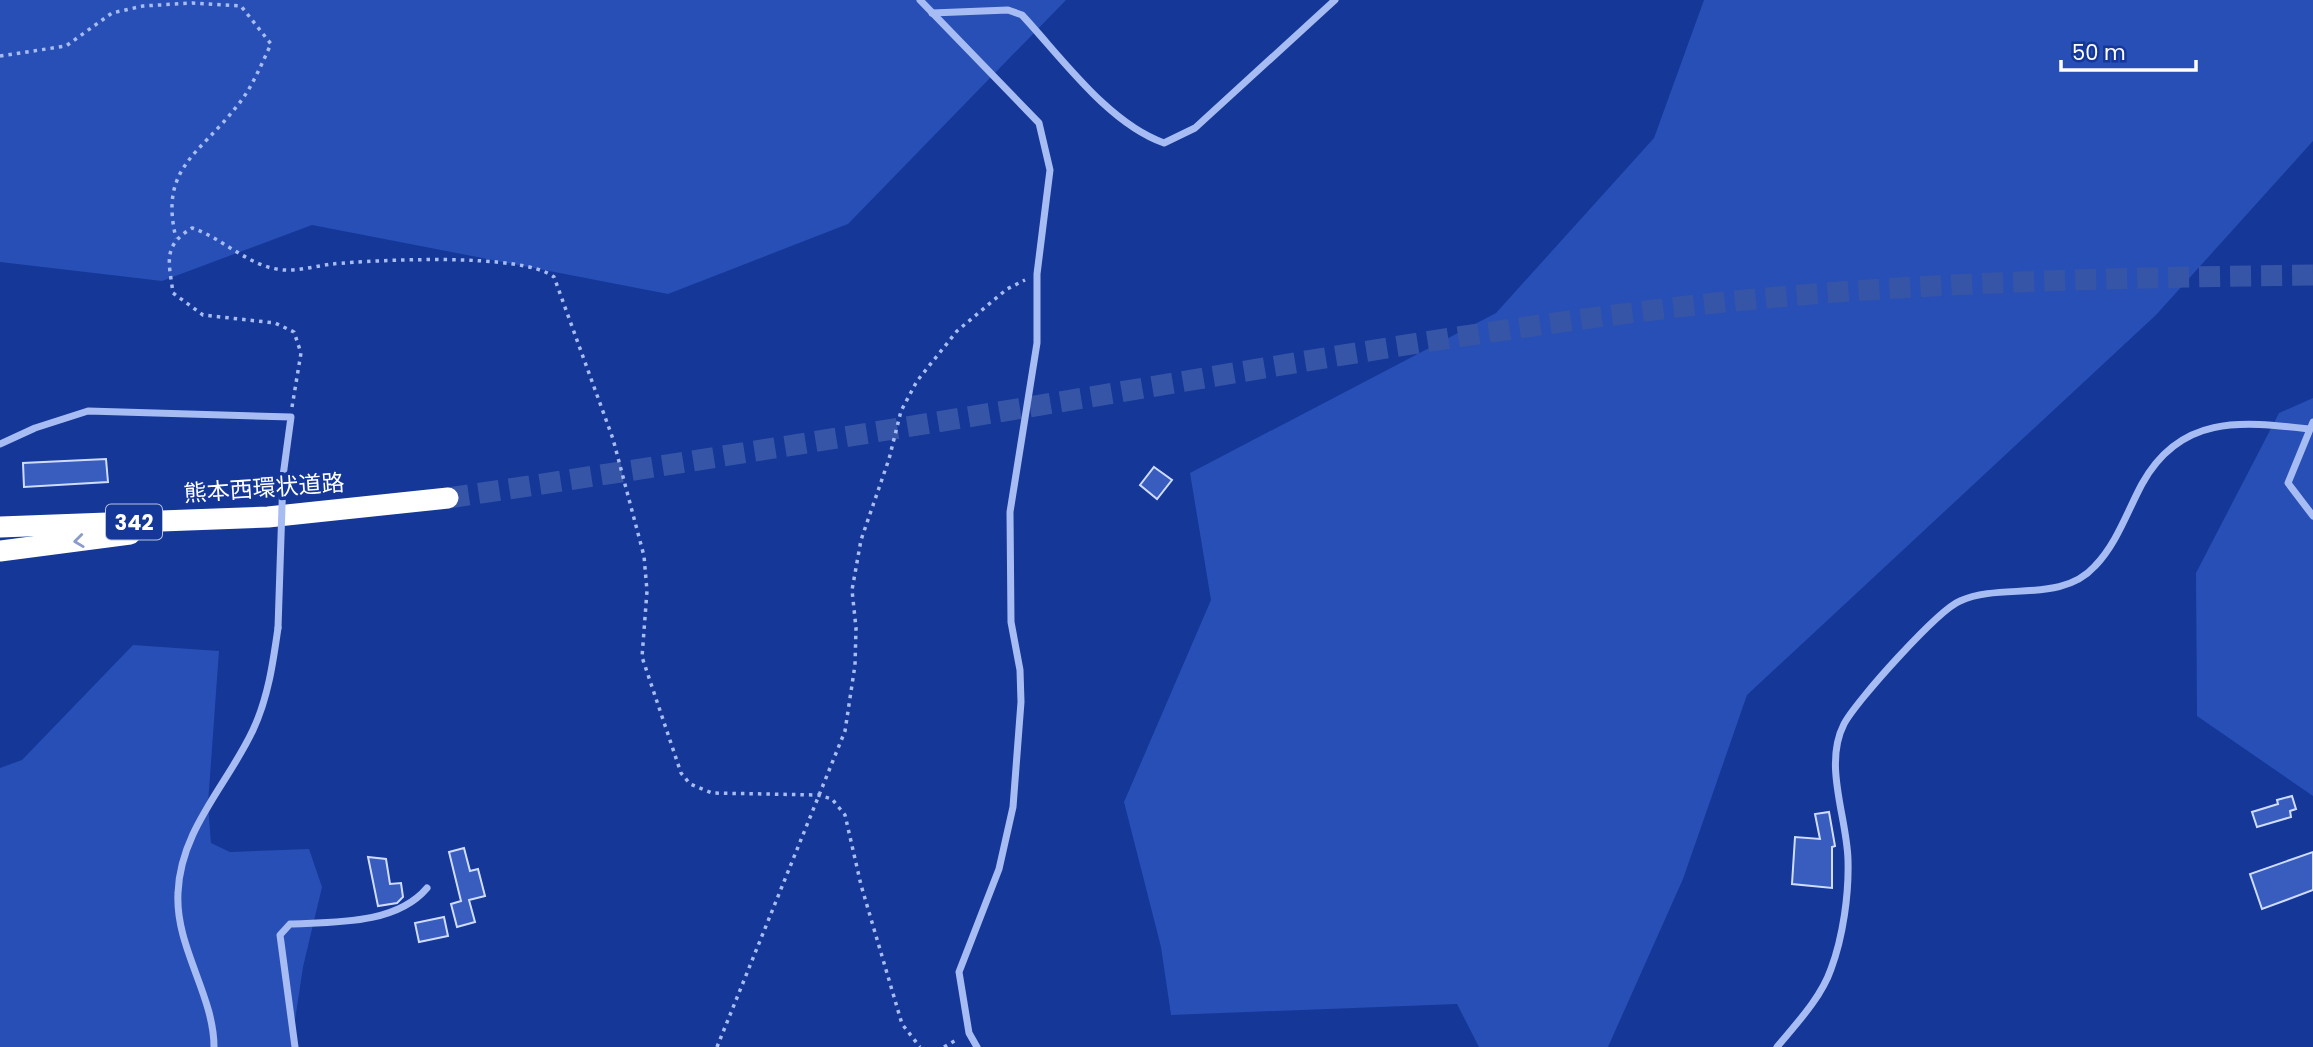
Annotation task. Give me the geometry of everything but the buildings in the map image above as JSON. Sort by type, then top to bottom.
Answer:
[{"type":"highway","name":"熊本西環状道路","points":[[0,527],[268,517],[448,498]]},
{"type":"highway","points":[[0,513],[268,517]]},
{"type":"highway","points":[[0,551],[268,517]]},
{"type":"street","points":[[920,0],[1039,124],[1049,170],[1037,274],[1037,343],[1019,441],[1008,554],[1011,622],[1020,670],[1014,793],[999,869],[959,972],[969,1033],[977,1047]]},
{"type":"street","points":[[932,13],[1008,10],[1022,15],[1119,118],[1141,134],[1164,143],[1206,119],[1335,0]]},
{"type":"street","points":[[0,444],[35,428],[88,411],[291,417],[283,476],[278,628],[268,688],[252,731],[208,804],[186,853],[177,894],[185,944],[214,1032],[214,1047]]},
{"type":"street","points":[[1777,1047],[1807,1010],[1831,970],[1843,919],[1848,860],[1838,786],[1837,750],[1844,724],[1937,617],[1958,601],[1988,593],[2056,589],[2093,569],[2111,548],[2143,482],[2169,447],[2205,429],[2253,423],[2311,425],[2288,483],[2313,516]]},
{"type":"street","points":[[295,1047],[280,935],[290,924],[374,916],[398,909],[419,897],[427,888]]},
{"type":"path","points":[[0,56],[66,46],[112,13],[143,6],[192,3],[241,6],[271,44],[239,104],[175,177],[170,212],[176,238]]},
{"type":"path","points":[[291,417],[301,353],[294,332],[275,323],[203,315],[173,293],[170,248],[176,238],[192,228],[213,234],[246,257],[282,270],[409,258],[532,265],[554,277],[613,439],[643,556],[647,591],[642,657],[681,773],[690,784],[712,793],[818,795],[832,799],[845,815],[861,885],[902,1024],[920,1047]]},
{"type":"path","points":[[718,1047],[845,731],[855,665],[856,628],[852,590],[861,540],[889,459],[901,411],[917,381],[957,331],[1007,289],[1037,274]]},
{"type":"path","points":[[944,1047],[969,1033]]},
{"type":"shaded area","points":[[0,0],[1066,0],[848,224],[668,294],[312,225],[162,281],[0,262]]},
{"type":"shaded area","points":[[1704,0],[2313,0],[2313,141],[2156,315],[1747,695],[1683,879],[1608,1047],[1479,1047],[1457,1004],[1171,1015],[1161,947],[1124,802],[1211,600],[1190,473],[1496,313],[1654,138]]},
{"type":"shaded area","points":[[2313,398],[2313,796],[2197,716],[2196,573],[2279,413]]},
{"type":"shaded area","points":[[133,645],[219,651],[208,804],[211,843],[230,852],[309,849],[322,887],[303,967],[291,1047],[0,1047],[0,768],[22,760]]},
{"type":"tunnel","points":[[448,498],[1390,348],[1662,309],[1824,293],[1987,283],[2313,275]]}]
